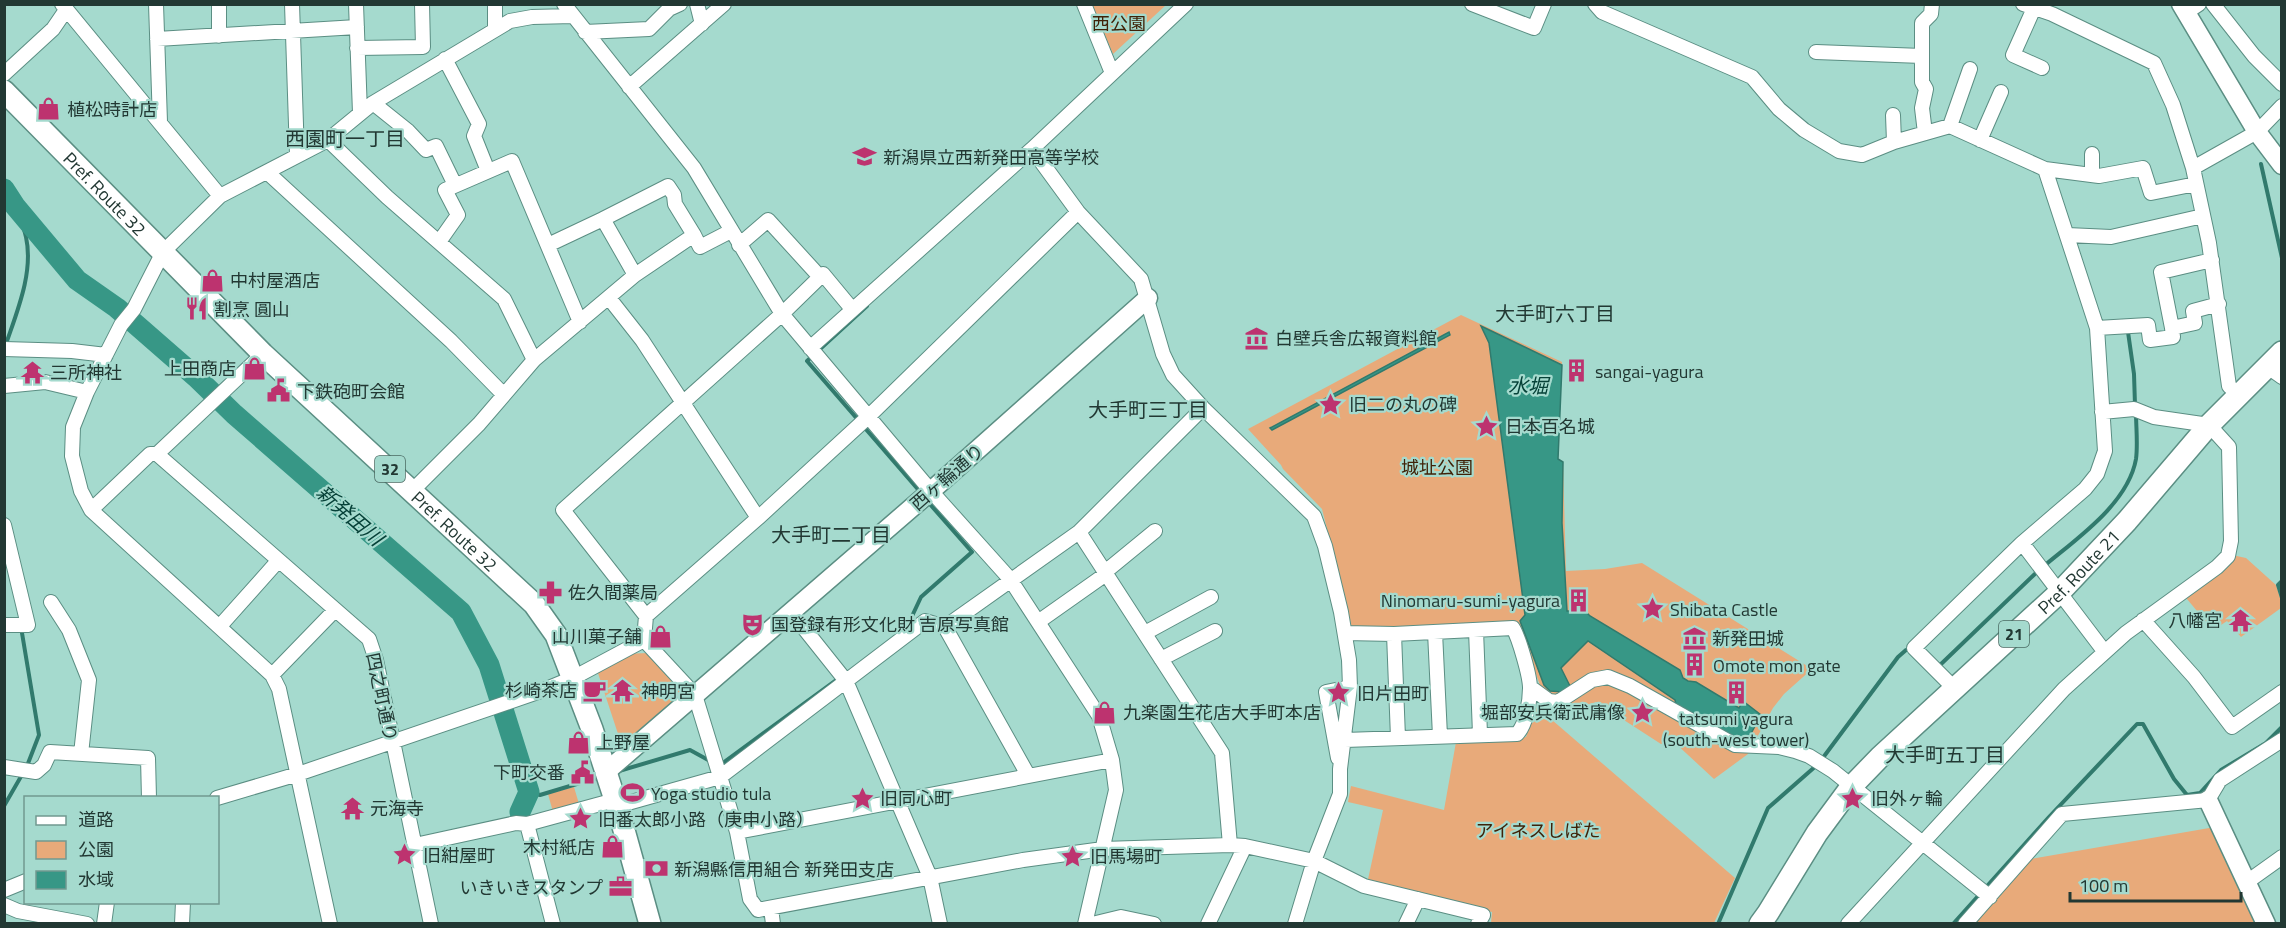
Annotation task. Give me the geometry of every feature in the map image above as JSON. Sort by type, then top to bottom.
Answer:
[{"type":"main road","name":"Pref. Route 32","points":[[6,97],[263,354],[534,604],[556,636],[573,678],[606,771],[650,924]]},
{"type":"main road","name":"Pref. Route 21","points":[[1760,924],[1817,833],[1851,787],[1880,757],[2060,592],[2127,521],[2209,425],[2239,395],[2277,365]]},
{"type":"street","points":[[156,4],[160,122]]},
{"type":"street","points":[[219,4],[219,36]]},
{"type":"street","points":[[292,4],[297,155]]},
{"type":"street","points":[[356,4],[360,113]]},
{"type":"street","points":[[357,48],[423,47],[422,4]]},
{"type":"street","points":[[495,4],[495,29]]},
{"type":"street","points":[[564,4],[694,168],[782,314],[931,491],[1010,579],[1099,716],[1112,760],[1116,790],[1085,924]]},
{"type":"street","points":[[585,32],[649,28],[669,9],[680,4]]},
{"type":"street","points":[[697,4],[702,24]]},
{"type":"street","points":[[629,87],[724,4]]},
{"type":"street","points":[[1084,4],[1112,73]]},
{"type":"street","points":[[810,348],[1032,149],[1186,4]]},
{"type":"street","points":[[1472,4],[1499,9],[1534,28],[1544,4]]},
{"type":"street","points":[[1925,133],[1922,108],[1926,89],[1922,82],[1922,23],[1931,14],[1932,4]]},
{"type":"street","points":[[2213,4],[2254,56],[2282,84]]},
{"type":"street","points":[[2042,68],[2013,55],[2028,6],[2052,14],[2154,63],[2173,105],[2193,168],[2212,260],[2229,386],[2239,395]]},
{"type":"street","points":[[4,74],[53,29],[64,7],[220,196]]},
{"type":"street","points":[[1601,7],[1752,77],[1779,109],[1804,130],[1839,151],[1862,155],[1894,142],[1950,126],[2045,169],[2099,176],[2143,168],[2151,194],[2196,184]]},
{"type":"street","points":[[2189,7],[2257,132],[2282,165]]},
{"type":"street","points":[[330,924],[279,689],[272,675],[91,510],[81,491],[72,456],[72,427],[121,325],[134,309],[163,252],[220,196],[328,140],[373,103],[510,21],[532,17],[573,16]]},
{"type":"street","points":[[157,39],[357,27]]},
{"type":"street","points":[[1815,52],[1922,56]]},
{"type":"street","points":[[445,59],[479,124],[474,136],[488,171]]},
{"type":"street","points":[[1950,126],[1970,69]]},
{"type":"street","points":[[1980,140],[2001,92]]},
{"type":"street","points":[[373,103],[408,131],[426,150],[436,146],[455,185]]},
{"type":"street","points":[[2193,168],[2257,132],[2281,109]]},
{"type":"street","points":[[1893,115],[1894,142]]},
{"type":"street","points":[[328,140],[387,197],[504,299],[534,360]]},
{"type":"street","points":[[1032,149],[1078,213],[1141,279],[1163,354],[1173,375],[1203,408],[1314,516],[1325,546],[1345,633],[1350,687],[1340,768],[1340,794],[1314,861],[1295,924]]},
{"type":"street","points":[[2092,154],[2092,175]]},
{"type":"street","points":[[439,242],[458,215],[445,190],[512,161],[580,322]]},
{"type":"street","points":[[1955,689],[1914,648],[2022,543],[2085,489],[2097,474],[2105,451],[2097,328],[2045,169]]},
{"type":"street","points":[[267,172],[451,341],[504,395]]},
{"type":"street","points":[[548,245],[668,186],[674,195],[675,204],[700,247],[731,231]]},
{"type":"street","points":[[646,616],[868,417],[1078,213]]},
{"type":"street","points":[[2067,235],[2111,237],[2203,216]]},
{"type":"street","points":[[603,219],[635,275]]},
{"type":"street","points":[[739,245],[768,220],[820,277]]},
{"type":"street","points":[[413,490],[479,424],[534,360],[635,275],[694,235]]},
{"type":"street","points":[[2097,328],[2148,325],[2150,340],[2173,338],[2161,272],[2212,260]]},
{"type":"street","points":[[852,309],[823,274],[782,314],[562,510],[646,616],[644,640],[694,695],[737,832],[750,899],[758,910],[1023,860],[1103,849],[1245,846],[1314,861],[1364,886],[1483,915],[1478,924]]},
{"type":"street","points":[[609,298],[642,340],[758,518]]},
{"type":"street","name":"西ヶ輪通り","points":[[606,771],[931,491],[1148,298]]},
{"type":"street","points":[[2172,328],[2195,323],[2193,311],[2219,304]]},
{"type":"street","points":[[4,349],[72,351],[106,355]]},
{"type":"street","points":[[91,510],[150,454],[158,454],[263,354]]},
{"type":"street","points":[[4,386],[45,382],[87,392]]},
{"type":"street","points":[[945,627],[1079,532],[1203,408]]},
{"type":"street","points":[[1848,924],[2064,689],[2104,651],[2143,620],[2189,589],[2228,556],[2231,541],[2229,447],[2209,425],[2154,417],[2134,409],[2102,412]]},
{"type":"street","name":"四之町通り","points":[[158,454],[369,639],[376,660],[431,924]]},
{"type":"street","points":[[4,525],[28,626],[4,625]]},
{"type":"street","points":[[1038,622],[1106,573],[1155,531]]},
{"type":"street","points":[[1079,532],[1222,753],[1230,846]]},
{"type":"street","points":[[2022,543],[2104,651]]},
{"type":"street","points":[[220,626],[278,561]]},
{"type":"street","points":[[1145,633],[1212,597]]},
{"type":"street","points":[[51,602],[69,630],[89,680],[81,754]]},
{"type":"street","points":[[272,675],[335,609]]},
{"type":"street","points":[[791,612],[846,681],[930,877],[940,924]]},
{"type":"street","points":[[2143,620],[2194,677],[2232,727],[2282,692]]},
{"type":"street","points":[[415,845],[616,803],[720,777],[925,621],[945,627],[1028,775]]},
{"type":"street","points":[[1345,633],[1394,634],[1513,628],[1530,687],[1523,729],[1517,734],[1345,740]]},
{"type":"street","points":[[1476,630],[1480,734]]},
{"type":"street","points":[[1161,659],[1215,631]]},
{"type":"street","points":[[1435,632],[1440,736]]},
{"type":"street","points":[[1394,634],[1398,738]]},
{"type":"street","points":[[219,797],[298,774],[573,678],[644,640]]},
{"type":"street","points":[[1530,687],[1548,700],[1558,702],[1599,677],[1614,679],[1640,691],[1735,746],[1779,747],[1809,756],[1833,771],[1990,897]]},
{"type":"street","points":[[1340,768],[1326,692],[1350,687]]},
{"type":"street","points":[[2208,800],[2220,780],[2282,740]]},
{"type":"street","points":[[4,767],[36,772],[44,765],[50,752],[148,758],[149,796]]},
{"type":"street","points":[[737,832],[1112,760]]},
{"type":"street","points":[[2208,800],[2266,924]]},
{"type":"street","points":[[1965,924],[2062,814],[2208,800]]},
{"type":"street","points":[[522,823],[553,924]]},
{"type":"street","points":[[1208,924],[1245,846]]},
{"type":"street","points":[[2247,882],[2282,857]]},
{"type":"street","points":[[4,890],[24,882]]},
{"type":"street","points":[[1406,924],[1418,899]]},
{"type":"street","points":[[104,924],[107,904]]},
{"type":"street","points":[[182,924],[183,904]]},
{"type":"street","points":[[4,905],[18,911],[87,924]]},
{"type":"street","points":[[771,908],[773,924]]},
{"type":"street","points":[[1092,924],[1120,917],[1154,924]]},
{"type":"green space","name":"西公園","points":[[1092,5],[1166,5],[1113,54]]},
{"type":"green space","name":"城址公園","points":[[1461,315],[1562,362],[1558,459],[1563,462],[1566,571],[1605,569],[1642,563],[1812,669],[1784,694],[1773,708],[1748,754],[1714,779],[1674,742],[1661,744],[1596,702],[1566,712],[1549,710],[1517,622],[1352,628],[1322,509],[1248,429]]},
{"type":"green space","points":[[2232,555],[2246,558],[2276,585],[2281,601],[2281,608],[2241,637],[2227,621],[2221,625],[2215,619],[2207,623],[2182,593]]},
{"type":"green space","points":[[648,653],[685,697],[622,746],[596,667],[623,654]]},
{"type":"green space","name":"アイネスしばた","points":[[1537,707],[1735,878],[1714,923],[1491,923],[1492,912],[1367,884],[1383,810],[1348,802],[1351,786],[1444,810],[1456,742],[1526,737]]},
{"type":"green space","points":[[574,787],[579,804],[553,812],[548,794]]},
{"type":"green space","points":[[2215,827],[2260,924],[1971,924],[2030,859]]},
{"type":"water","name":"水堀","points":[[1481,326],[1562,365],[1558,459],[1563,462],[1562,523],[1567,611],[1585,611],[1680,670],[1683,678],[1688,681],[1696,682],[1739,708],[1743,701],[1761,715],[1747,741],[1735,739],[1676,705],[1675,700],[1588,641],[1561,668],[1570,686],[1564,692],[1550,691],[1544,685],[1520,621],[1525,615],[1489,343]]},
{"type":"water","points":[[1449,332],[1450,335],[1272,430],[1270,428]]},
{"type":"waterway","points":[[2261,164],[2282,258]]},
{"type":"waterway","name":"新発田川","points":[[4,189],[15,206],[77,280],[117,308],[196,377],[234,414],[461,612],[489,665],[529,792],[520,812]]},
{"type":"waterway","points":[[5,347],[23,293],[28,265],[26,237],[15,206]]},
{"type":"waterway","points":[[859,421],[807,361],[867,306]]},
{"type":"waterway","points":[[2128,332],[2134,374],[2135,405]]},
{"type":"waterway","points":[[2044,566],[2099,519],[2123,491],[2136,459],[2136,412]]},
{"type":"waterway","points":[[864,427],[922,494]]},
{"type":"waterway","points":[[906,629],[921,597],[972,552],[928,502]]},
{"type":"waterway","points":[[1939,666],[2038,571]]},
{"type":"waterway","points":[[2282,581],[2278,585],[2282,598]]},
{"type":"waterway","points":[[21,627],[39,735],[27,766]]},
{"type":"waterway","points":[[1822,759],[1898,657],[1906,650]]},
{"type":"waterway","points":[[720,765],[839,678]]},
{"type":"waterway","points":[[1953,924],[2137,724],[2143,724],[2174,779],[2187,795],[2200,793],[2221,770],[2266,743],[2282,727]]},
{"type":"waterway","points":[[619,771],[690,750],[710,761]]},
{"type":"waterway","points":[[1718,924],[1768,808],[1817,765]]},
{"type":"waterway","points":[[4,806],[23,773]]},
{"type":"waterway","points":[[529,792],[540,795],[600,777]]},
{"type":"waterway","name":"新発田川","points":[[520,812],[522,821]]},
{"type":"place","name":"植松時計店","points":[[49,109]]},
{"type":"place","name":"新潟県立西新発田高等学校","points":[[865,157]]},
{"type":"place","name":"中村屋酒店","points":[[212,280]]},
{"type":"place","name":"割烹 圓山","points":[[196,309]]},
{"type":"place","name":"白壁兵舎広報資料館","points":[[1257,338]]},
{"type":"place","name":"上田商店","points":[[254,368]]},
{"type":"place","name":"sangai-yagura","points":[[1577,371]]},
{"type":"place","name":"三所神社","points":[[32,372]]},
{"type":"place","name":"下鉄砲町会館","points":[[279,391]]},
{"type":"place","name":"旧二の丸の碑","points":[[1331,404]]},
{"type":"place","name":"日本百名城","points":[[1487,426]]},
{"type":"place","name":"佐久間薬局","points":[[550,592]]},
{"type":"place","name":"Ninomaru-sumi-yagura","points":[[1578,600]]},
{"type":"place","name":"Shibata Castle","points":[[1652,609]]},
{"type":"place","name":"八幡宮","points":[[2240,620]]},
{"type":"place","name":"国登録有形文化財 吉原写真館","points":[[753,624]]},
{"type":"place","name":"山川菓子舗","points":[[660,636]]},
{"type":"place","name":"新発田城","points":[[1694,638]]},
{"type":"place","name":"Omote mon gate","points":[[1695,665]]},
{"type":"place","name":"杉崎茶店","points":[[595,690]]},
{"type":"place","name":"神明宮","points":[[623,691]]},
{"type":"place","name":"tatsumi yagura (south-west tower)","points":[[1736,692]]},
{"type":"place","name":"旧片田町","points":[[1339,693]]},
{"type":"place","name":"九楽園生花店大手町本店","points":[[1105,712]]},
{"type":"place","name":"堀部安兵衛武庸像","points":[[1643,712]]},
{"type":"place","name":"上野屋","points":[[578,742]]},
{"type":"place","name":"下町交番","points":[[583,772]]},
{"type":"place","name":"Yoga studio tula","points":[[633,793]]},
{"type":"place","name":"旧同心町","points":[[862,798]]},
{"type":"place","name":"旧外ヶ輪","points":[[1853,798]]},
{"type":"place","name":"元海寺","points":[[352,808]]},
{"type":"place","name":"旧番太郎小路（庚申小路）","points":[[580,819]]},
{"type":"place","name":"木村紙店","points":[[613,847]]},
{"type":"place","name":"旧紺屋町","points":[[405,855]]},
{"type":"place","name":"旧馬場町","points":[[1072,856]]},
{"type":"place","name":"新潟縣信用組合 新発田支店","points":[[656,869]]},
{"type":"place","name":"いきいきスタンプ","points":[[621,887]]},
{"type":"district","name":"西園町一丁目","points":[[345,138]]},
{"type":"district","name":"大手町六丁目","points":[[1555,313]]},
{"type":"district","name":"大手町三丁目","points":[[1148,409]]},
{"type":"district","name":"大手町二丁目","points":[[831,534]]},
{"type":"district","name":"大手町五丁目","points":[[1945,754]]}]
